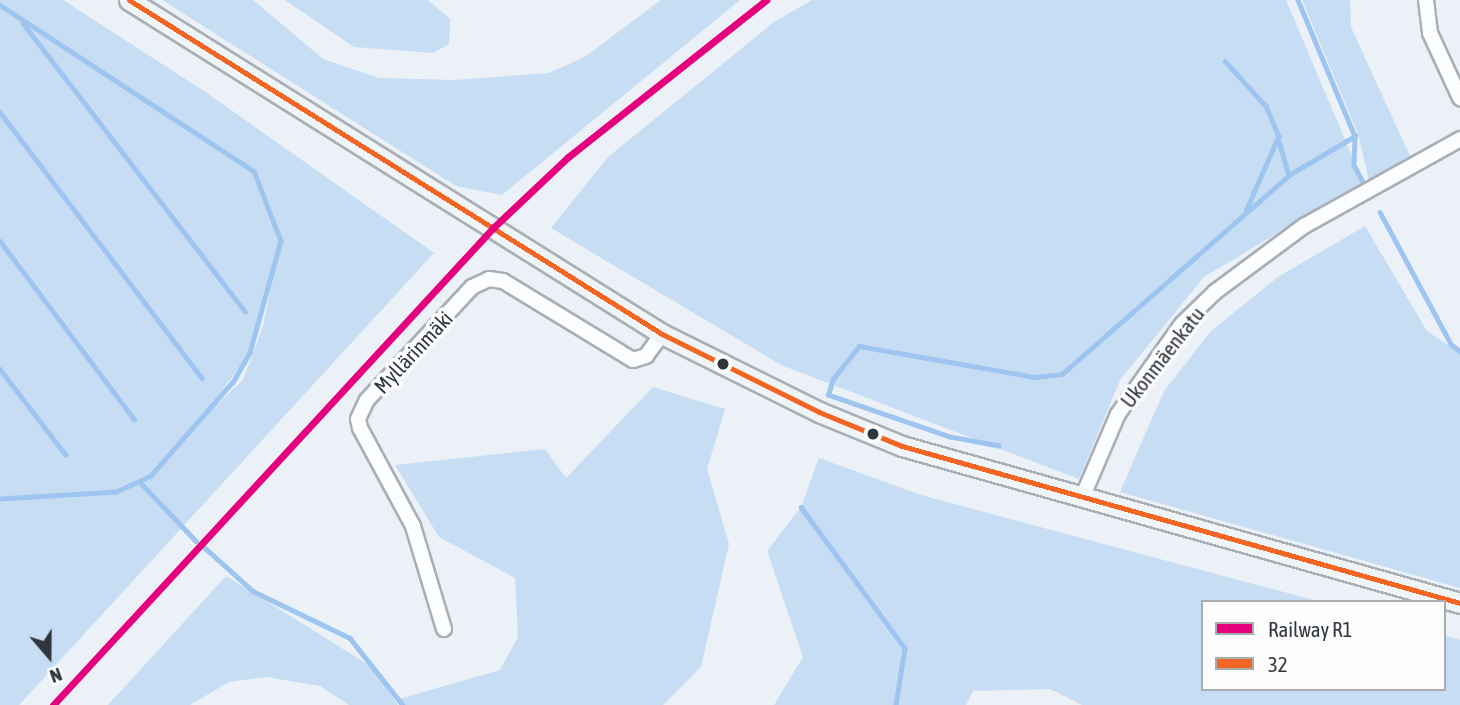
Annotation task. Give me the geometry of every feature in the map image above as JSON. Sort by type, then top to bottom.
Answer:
[{"type":"street","points":[[129,0],[662,334],[819,412],[902,446],[1460,603]]},
{"type":"street","points":[[1426,0],[1430,33],[1460,98]]},
{"type":"street","name":"Ukonmäenkatu","points":[[1082,498],[1118,414],[1182,324],[1215,292],[1304,226],[1460,139]]},
{"type":"street","name":"Myllärinmäki","points":[[444,629],[413,526],[360,428],[358,419],[367,400],[472,287],[489,279],[503,281],[633,360],[646,356],[662,334]]},
{"type":"shaded area","points":[[0,0],[63,0],[207,93],[434,253],[19,705],[0,705]],"holes":[[[279,246],[263,326],[243,380],[199,421],[250,353]]]},
{"type":"shaded area","points":[[162,0],[253,0],[323,59],[379,78],[455,80],[549,73],[586,56],[661,0],[740,0],[502,195],[456,186]]},
{"type":"shaded area","points":[[285,0],[428,0],[450,19],[449,44],[433,53],[354,47]]},
{"type":"shaded area","points":[[812,0],[1286,0],[1363,182],[1204,277],[1120,380],[1079,479],[781,365],[551,228],[608,157],[774,22]]},
{"type":"shaded area","points":[[1302,0],[1350,0],[1351,27],[1410,156],[1369,180],[1358,134]]},
{"type":"shaded area","points":[[1365,226],[1427,331],[1460,353],[1460,588],[1120,492],[1164,391],[1211,331],[1278,277]]},
{"type":"shaded area","points":[[653,387],[725,409],[707,469],[729,544],[701,667],[663,705],[403,705],[399,699],[500,670],[518,637],[515,578],[439,537],[395,465],[545,449],[566,478]]},
{"type":"shaded area","points":[[819,458],[921,495],[1314,600],[1201,600],[1201,691],[1446,691],[1446,636],[1460,640],[1460,705],[1082,705],[1050,689],[973,691],[966,705],[774,705],[803,657],[767,551],[801,507]]},
{"type":"shaded area","points":[[226,576],[372,667],[398,705],[349,705],[320,686],[266,677],[229,682],[190,705],[108,705]]},
{"type":"waterway","points":[[1298,0],[1355,136],[1354,165],[1363,182]]},
{"type":"waterway","points":[[0,5],[254,171],[281,241],[250,353],[233,382],[151,476],[117,492],[0,499]]},
{"type":"waterway","points":[[23,23],[245,311]]},
{"type":"waterway","points":[[1225,61],[1266,106],[1279,136],[1247,209]]},
{"type":"waterway","points":[[0,112],[202,378]]},
{"type":"waterway","points":[[999,446],[950,437],[828,395],[833,379],[859,346],[1035,377],[1062,374],[1289,175],[1355,136]]},
{"type":"waterway","points":[[1279,141],[1289,175]]},
{"type":"waterway","points":[[1380,212],[1451,344],[1460,351]]},
{"type":"waterway","points":[[0,241],[134,419]]},
{"type":"waterway","points":[[0,369],[66,455]]},
{"type":"waterway","points":[[141,483],[196,541]]},
{"type":"waterway","points":[[801,507],[905,648],[896,705]]},
{"type":"waterway","points":[[204,547],[253,591],[350,638],[403,705]]},
{"type":"rail line","name":"R1","points":[[53,705],[494,227],[568,157],[766,0]]},
{"type":"transit line","name":"32","points":[[129,0],[662,334],[819,412],[902,446],[1460,603]]}]
